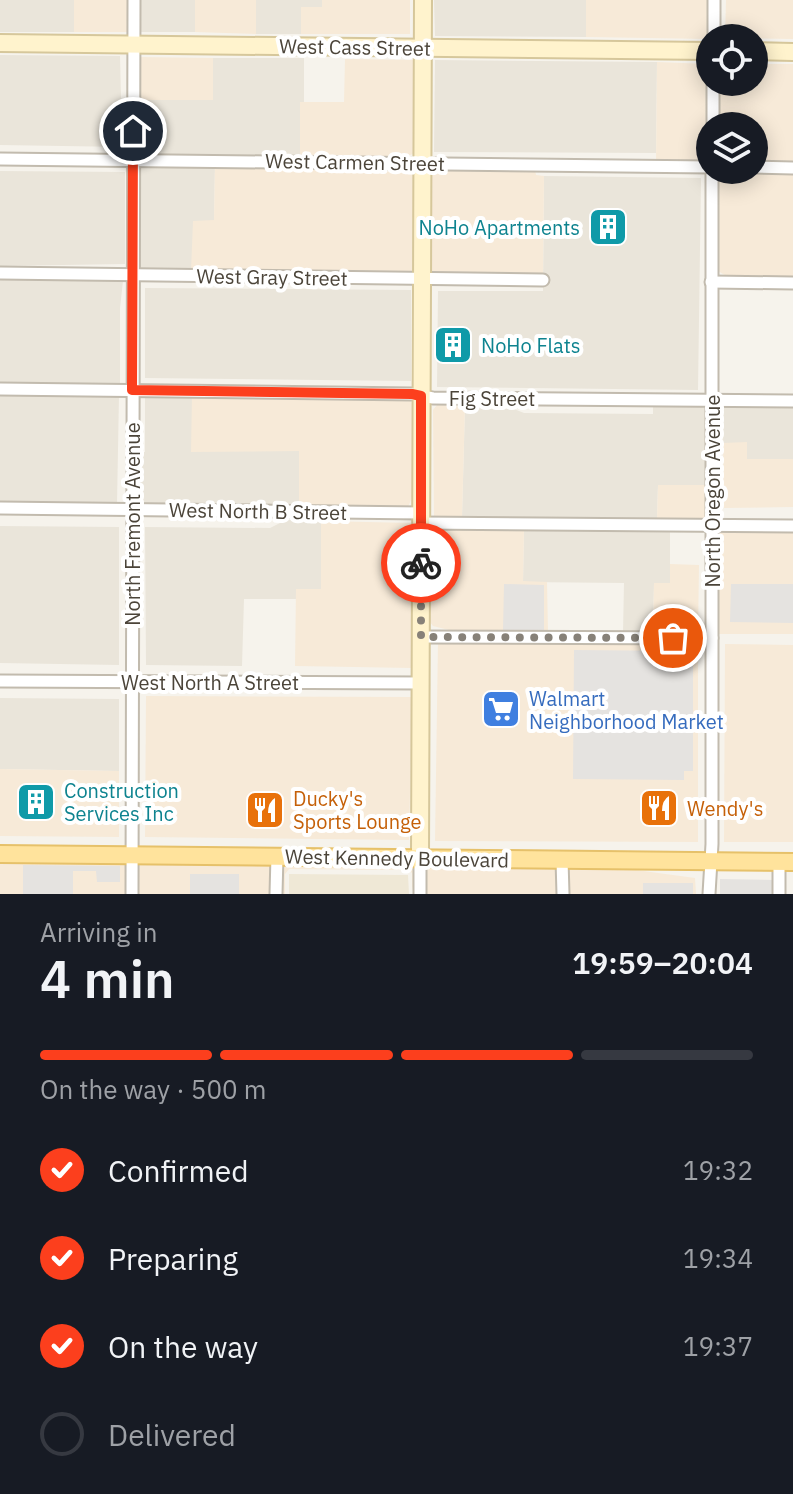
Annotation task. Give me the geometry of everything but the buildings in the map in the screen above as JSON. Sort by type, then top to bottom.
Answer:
[{"type":"main road","name":"West Kennedy Boulevard","points":[[0,854],[786,862]]},
{"type":"street","name":"North Fremont Avenue","points":[[132,894],[134,0]]},
{"type":"street","points":[[420,894],[423,0]]},
{"type":"street","points":[[714,0],[714,24]]},
{"type":"street","name":"West Cass Street","points":[[0,43],[696,51]]},
{"type":"street","points":[[768,51],[793,52]]},
{"type":"street","name":"West Carmen Street","points":[[0,159],[696,168]]},
{"type":"street","points":[[768,167],[793,168]]},
{"type":"street","name":"North Oregon Avenue","points":[[709,894],[711,184]]},
{"type":"street","name":"West Gray Street","points":[[0,273],[543,280]]},
{"type":"street","points":[[711,282],[793,283]]},
{"type":"street","name":"Fig Street","points":[[0,389],[412,394],[433,398],[793,401]]},
{"type":"street","name":"West North B Street","points":[[0,508],[793,526]]},
{"type":"street","points":[[421,637],[712,638]]},
{"type":"street","name":"West North A Street","points":[[0,681],[421,683]]},
{"type":"street","points":[[276,894],[277,856]]},
{"type":"street","points":[[562,860],[563,894]]},
{"type":"street","points":[[779,894],[786,862]]},
{"type":"shaded area","points":[[0,0],[74,0],[74,32],[0,32]]},
{"type":"shaded area","points":[[74,0],[129,0],[129,32],[74,32]]},
{"type":"shaded area","points":[[138,0],[195,0],[195,32],[138,32]]},
{"type":"shaded area","points":[[195,0],[256,0],[256,34],[195,32]]},
{"type":"shaded area","points":[[256,0],[322,0],[322,7],[301,7],[301,34],[256,34]]},
{"type":"shaded area","points":[[322,0],[410,0],[410,34],[301,34],[301,7],[322,7]]},
{"type":"shaded area","points":[[434,0],[586,0],[586,37],[435,36]]},
{"type":"shaded area","points":[[586,0],[709,0],[709,24],[696,24],[696,39],[586,37]]},
{"type":"shaded area","points":[[726,0],[793,0],[793,39],[768,39],[768,24],[725,24]]},
{"type":"shaded area","points":[[0,55],[120,56],[125,147],[0,145]]},
{"type":"shaded area","points":[[138,57],[213,58],[213,100],[138,100]]},
{"type":"shaded area","points":[[213,58],[304,58],[300,157],[139,155],[138,100],[213,100]]},
{"type":"shaded area","points":[[345,59],[414,60],[413,154],[401,158],[300,157],[300,102],[344,102]]},
{"type":"shaded area","points":[[435,60],[657,62],[656,153],[434,152]]},
{"type":"shaded area","points":[[657,62],[696,64],[696,96],[708,96],[708,112],[696,112],[696,162],[656,162]]},
{"type":"shaded area","points":[[768,64],[793,64],[793,164],[768,163],[768,112],[717,112],[717,96],[768,96]]},
{"type":"shaded area","points":[[143,164],[215,164],[214,221],[191,271],[141,270],[139,267],[138,167]]},
{"type":"shaded area","points":[[215,164],[405,167],[411,170],[414,174],[412,271],[409,275],[191,271],[193,221],[214,220]]},
{"type":"shaded area","points":[[430,170],[535,170],[536,175],[544,176],[543,275],[433,274],[429,270]]},
{"type":"shaded area","points":[[0,171],[125,172],[125,264],[0,266]]},
{"type":"shaded area","points":[[768,171],[793,171],[793,278],[728,277],[718,271],[716,184],[768,184]]},
{"type":"shaded area","points":[[544,176],[696,178],[696,184],[701,184],[698,390],[437,387],[438,291],[543,291]]},
{"type":"shaded area","points":[[0,278],[123,281],[120,386],[0,385]]},
{"type":"shaded area","points":[[145,288],[411,290],[411,381],[145,378]]},
{"type":"shaded area","points":[[0,394],[119,395],[117,504],[0,503]]},
{"type":"shaded area","points":[[192,395],[192,451],[300,451],[299,505],[137,501],[139,452],[145,452],[145,396]]},
{"type":"shaded area","points":[[192,395],[410,400],[413,494],[409,505],[299,505],[299,451],[191,452]]},
{"type":"shaded area","points":[[653,404],[706,408],[705,485],[658,485],[657,519],[462,517],[465,405],[514,409],[524,413],[653,414]]},
{"type":"shaded area","points":[[437,405],[465,405],[462,517],[434,517],[433,410]]},
{"type":"shaded area","points":[[724,407],[793,407],[793,459],[747,459],[723,443]]},
{"type":"shaded area","points":[[747,442],[747,459],[793,459],[793,507],[724,508],[723,443]]},
{"type":"shaded area","points":[[658,485],[705,485],[705,519],[657,519]]},
{"type":"shaded area","points":[[286,520],[321,521],[321,590],[296,589],[296,599],[244,599],[242,666],[146,665],[145,527],[270,528]]},
{"type":"shaded area","points":[[321,521],[412,523],[412,668],[295,666],[296,589],[321,589]]},
{"type":"shaded area","points":[[0,526],[119,527],[119,665],[0,663]]},
{"type":"shaded area","points":[[435,528],[524,529],[523,581],[547,582],[548,632],[453,631],[433,626],[430,622],[430,532]]},
{"type":"shaded area","points":[[524,529],[670,530],[670,583],[654,583],[653,632],[623,633],[624,583],[523,582]]},
{"type":"shaded area","points":[[718,530],[793,531],[793,634],[717,634]]},
{"type":"shaded area","points":[[670,564],[699,565],[698,632],[653,632],[654,583],[670,583]]},
{"type":"shaded area","points":[[504,584],[544,585],[544,631],[503,630]]},
{"type":"shaded area","points":[[731,584],[793,584],[793,623],[730,622]]},
{"type":"shaded area","points":[[438,641],[698,643],[698,842],[435,841]]},
{"type":"shaded area","points":[[725,644],[793,645],[793,842],[724,842]]},
{"type":"shaded area","points":[[574,650],[687,651],[687,660],[693,660],[693,771],[684,771],[684,780],[573,779]]},
{"type":"shaded area","points":[[146,696],[412,697],[409,840],[145,837]]},
{"type":"shaded area","points":[[0,698],[119,699],[119,771],[0,769]]},
{"type":"shaded area","points":[[0,769],[119,771],[119,837],[0,836]]},
{"type":"shaded area","points":[[0,854],[132,855],[132,894],[0,894]]},
{"type":"shaded area","points":[[420,858],[562,860],[695,878],[696,894],[570,894],[570,878],[563,861],[558,894],[420,894]]},
{"type":"shaded area","points":[[136,861],[272,862],[271,894],[137,894]]},
{"type":"shaded area","points":[[281,862],[415,864],[415,894],[409,870],[289,869],[285,874],[285,894],[281,894]]},
{"type":"shaded area","points":[[23,865],[120,866],[120,882],[97,882],[96,871],[73,871],[73,894],[23,894]]},
{"type":"shaded area","points":[[190,874],[239,874],[239,894],[190,894]]},
{"type":"shaded area","points":[[289,874],[408,875],[409,894],[289,894]]},
{"type":"shaded area","points":[[720,879],[776,880],[776,894],[720,894]]},
{"type":"shaded area","points":[[643,883],[693,883],[693,894],[643,894]]},
{"type":"way so far","points":[[421,563],[421,637],[673,638]]},
{"type":"place","name":"NoHo Apartments","points":[[608,227]]},
{"type":"place","name":"NoHo Flats","points":[[453,345]]},
{"type":"place","name":"Walmart Neighborhood Market","points":[[501,709]]},
{"type":"place","name":"Construction Services Inc","points":[[36,802]]},
{"type":"place","name":"Wendy's","points":[[659,808]]},
{"type":"place","name":"Ducky's Sports Lounge","points":[[265,810]]},
{"type":"route","points":[[133,131],[132,390],[421,396],[421,563]]}]
